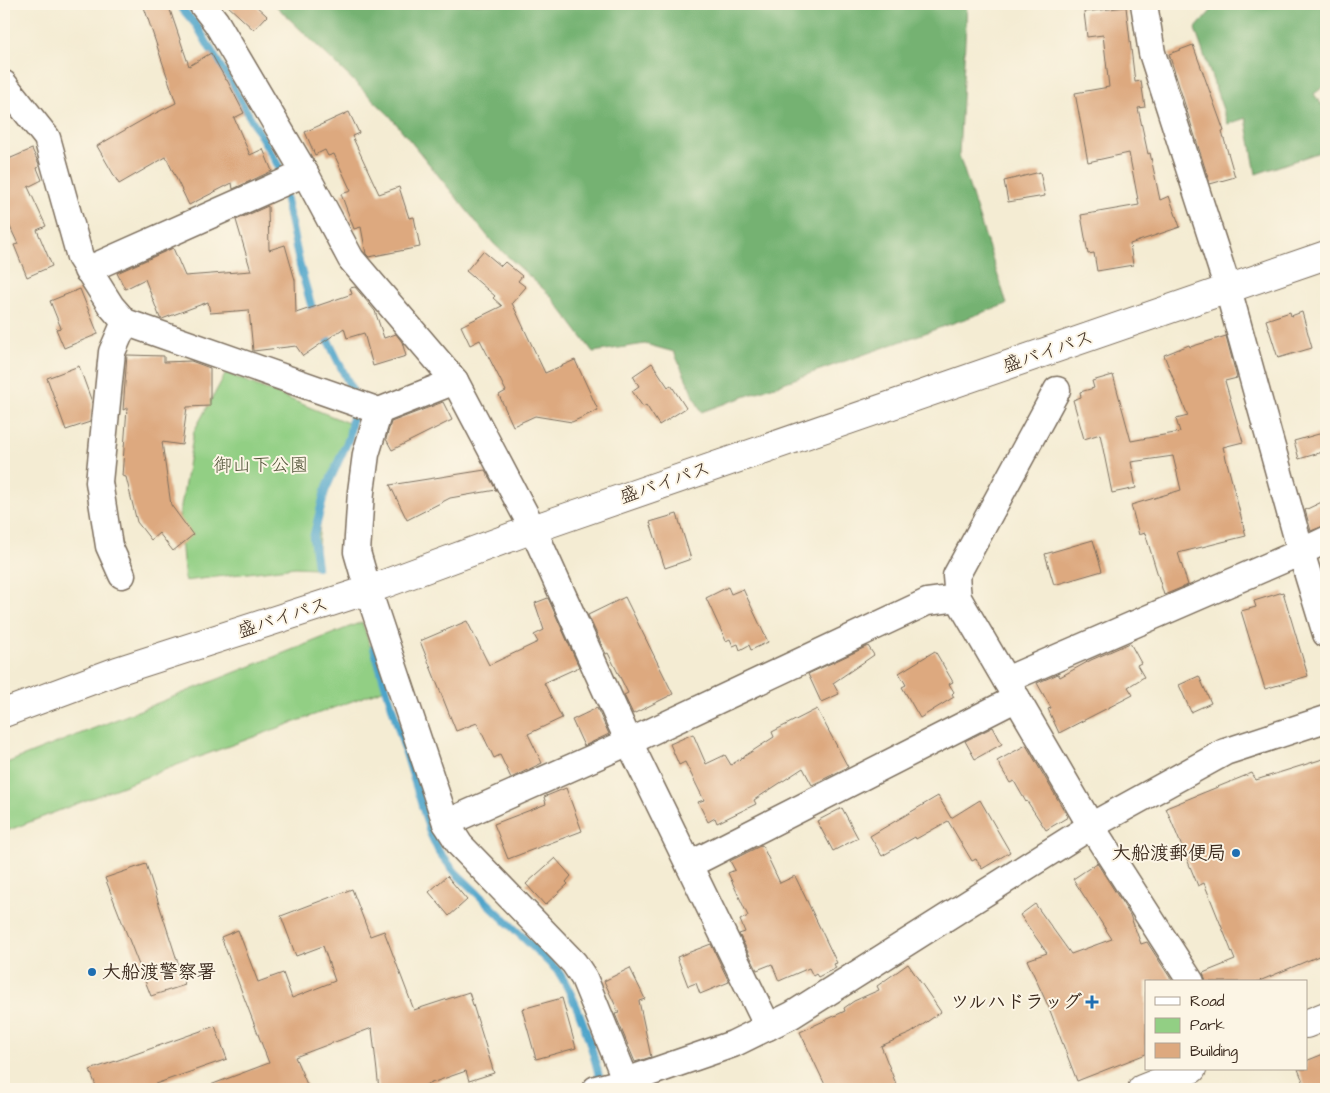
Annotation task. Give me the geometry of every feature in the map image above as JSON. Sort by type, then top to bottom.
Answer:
[{"type":"main road","name":"盛バイパス","points":[[4,713],[117,671],[368,590],[533,529],[1326,256]]},
{"type":"main road","points":[[1308,1023],[1326,1016]]},
{"type":"main road","points":[[1142,1089],[1190,1070]]},
{"type":"street","points":[[202,4],[216,22],[292,179],[351,259],[455,381],[533,529],[629,742],[768,1027]]},
{"type":"street","points":[[1144,4],[1152,53],[1228,289],[1301,552],[1326,634]]},
{"type":"street","points":[[4,84],[47,138],[80,257],[111,306],[125,322],[374,410],[455,381]]},
{"type":"street","points":[[87,270],[292,179]]},
{"type":"street","points":[[122,575],[109,546],[99,482],[112,352],[125,322]]},
{"type":"street","points":[[1057,390],[956,576],[958,598],[1091,826],[1190,980]]},
{"type":"street","points":[[374,410],[361,492],[357,552],[446,822],[460,845],[574,963],[584,978],[615,1086],[733,1044],[792,1015],[1091,826],[1225,752],[1326,719]]},
{"type":"street","points":[[689,866],[1011,689],[1326,540]]},
{"type":"street","points":[[446,822],[629,742],[927,602],[958,598]]},
{"type":"green space","points":[[274,4],[967,4],[959,155],[1007,304],[701,412],[674,352],[645,344],[593,352],[550,295],[494,244],[390,116]]},
{"type":"green space","points":[[1217,4],[1321,4],[1326,14],[1326,85],[1314,94],[1326,111],[1326,150],[1256,174],[1246,118],[1228,124],[1195,29]]},
{"type":"green space","name":"御山下公園","points":[[226,373],[353,425],[321,512],[316,568],[295,567],[185,581],[179,518],[194,431]]},
{"type":"green space","points":[[362,622],[385,689],[177,765],[4,832],[4,764]]},
{"type":"building","points":[[143,4],[168,4],[189,66],[211,53],[244,113],[234,118],[250,155],[263,149],[272,171],[233,189],[232,183],[189,205],[166,157],[119,184],[97,146],[176,103]]},
{"type":"building","points":[[226,4],[254,4],[267,16],[254,30]]},
{"type":"building","points":[[1126,7],[1135,82],[1141,81],[1145,107],[1138,108],[1148,154],[1150,153],[1160,200],[1169,196],[1180,227],[1130,244],[1133,265],[1097,271],[1094,253],[1088,254],[1081,215],[1139,205],[1129,153],[1088,162],[1075,93],[1109,87],[1103,35],[1087,37],[1084,12]]},
{"type":"building","points":[[1193,45],[1224,131],[1222,132],[1235,177],[1210,184],[1169,54]]},
{"type":"building","points":[[349,112],[359,133],[352,136],[379,194],[399,187],[409,218],[414,217],[420,247],[369,257],[366,254],[361,227],[354,229],[341,194],[351,191],[334,154],[328,156],[325,150],[315,155],[305,132]]},
{"type":"building","points":[[32,149],[39,164],[37,168],[42,180],[28,187],[46,226],[37,230],[52,266],[27,277],[14,245],[18,244],[4,214],[4,161]]},
{"type":"building","points":[[1040,172],[1045,196],[1008,202],[1004,181]]},
{"type":"building","points":[[268,206],[269,250],[285,245],[295,280],[296,313],[352,294],[350,288],[355,287],[375,311],[384,338],[396,334],[402,342],[406,356],[373,366],[364,333],[347,338],[344,328],[303,356],[296,346],[253,351],[249,310],[210,313],[208,302],[162,319],[145,279],[125,289],[117,273],[173,248],[185,276],[251,271],[236,220]]},
{"type":"building","points":[[483,251],[501,266],[505,262],[522,276],[518,281],[526,287],[512,303],[545,373],[575,360],[598,410],[572,422],[535,416],[513,426],[499,395],[506,391],[480,340],[470,345],[461,326],[502,306],[493,298],[495,296],[466,271]]},
{"type":"building","points":[[80,289],[98,334],[64,348],[56,329],[61,328],[50,301]]},
{"type":"building","points":[[1290,312],[1291,316],[1302,312],[1312,348],[1278,358],[1266,320]]},
{"type":"building","points":[[1226,336],[1237,378],[1225,381],[1243,442],[1223,447],[1246,536],[1178,553],[1188,585],[1164,595],[1145,533],[1139,535],[1131,505],[1181,490],[1173,456],[1131,462],[1136,488],[1112,493],[1100,434],[1084,439],[1073,400],[1081,397],[1080,392],[1094,388],[1092,381],[1113,375],[1131,441],[1180,432],[1176,419],[1188,416],[1164,355],[1189,345],[1190,347]]},
{"type":"building","points":[[127,355],[164,356],[164,362],[191,361],[210,368],[210,406],[187,407],[182,445],[162,442],[171,505],[193,535],[173,551],[159,533],[151,540],[137,522],[126,477],[122,476],[127,408],[123,410]]},
{"type":"building","points":[[652,363],[668,387],[671,385],[686,408],[659,425],[646,405],[643,407],[632,391],[639,386],[633,376]]},
{"type":"building","points":[[79,366],[92,402],[90,422],[66,430],[47,378]]},
{"type":"building","points":[[443,402],[452,420],[392,450],[386,439],[391,422]]},
{"type":"building","points":[[1326,432],[1326,451],[1299,459],[1294,441]]},
{"type":"building","points":[[485,470],[496,490],[450,498],[407,520],[390,485]]},
{"type":"building","points":[[1326,500],[1326,525],[1311,531],[1305,510]]},
{"type":"building","points":[[677,514],[691,559],[665,568],[650,522]]},
{"type":"building","points":[[1093,540],[1102,571],[1054,585],[1045,554]]},
{"type":"building","points":[[728,587],[731,594],[743,589],[768,642],[751,650],[749,645],[740,650],[738,644],[733,646],[730,639],[726,641],[706,598]]},
{"type":"building","points":[[1283,592],[1308,676],[1265,689],[1241,611],[1256,607],[1254,601]]},
{"type":"building","points":[[625,597],[673,694],[633,714],[624,695],[628,693],[608,653],[606,654],[588,615]]},
{"type":"building","points":[[548,598],[579,667],[544,683],[562,718],[528,734],[542,763],[511,778],[500,755],[494,758],[477,723],[456,731],[420,641],[467,621],[489,665],[538,642],[534,635],[544,630],[535,603]]},
{"type":"building","points":[[1130,643],[1141,663],[1137,665],[1144,677],[1128,687],[1133,695],[1059,733],[1048,709],[1051,708],[1037,683],[1058,674],[1060,677],[1091,660]]},
{"type":"building","points":[[868,646],[874,655],[833,683],[839,694],[821,702],[808,674]]},
{"type":"building","points":[[935,651],[953,682],[949,684],[954,692],[952,694],[954,697],[920,718],[902,687],[906,685],[899,673]]},
{"type":"building","points":[[1199,676],[1211,703],[1191,712],[1179,685]]},
{"type":"building","points":[[597,708],[609,734],[584,746],[572,720]]},
{"type":"building","points":[[817,709],[848,767],[812,785],[803,768],[754,800],[756,804],[717,823],[715,818],[708,822],[698,802],[704,800],[685,762],[679,765],[670,744],[693,734],[706,764],[725,755],[731,765],[774,737],[772,732]]},
{"type":"building","points":[[993,727],[1002,744],[975,759],[965,741]]},
{"type":"building","points":[[1026,745],[1068,817],[1046,830],[1014,781],[1010,783],[997,761]]},
{"type":"building","points":[[1326,758],[1326,953],[1262,980],[1205,980],[1203,973],[1235,960],[1204,883],[1198,886],[1166,808],[1252,773],[1256,780]]},
{"type":"building","points":[[566,788],[582,831],[508,859],[494,824],[546,804],[544,797]]},
{"type":"building","points":[[938,796],[951,818],[980,800],[1010,852],[982,869],[976,859],[972,861],[948,821],[882,856],[870,836]]},
{"type":"building","points":[[842,808],[858,838],[833,851],[817,821]]},
{"type":"building","points":[[762,845],[780,883],[795,876],[837,963],[834,964],[836,968],[818,977],[816,974],[813,976],[809,968],[779,981],[772,964],[757,970],[739,934],[745,932],[740,920],[748,916],[728,873],[735,870],[730,861]]},
{"type":"building","points":[[555,858],[571,876],[566,882],[568,884],[545,905],[526,884]]},
{"type":"building","name":"ツルハドラッグ","points":[[1097,863],[1130,915],[1141,944],[1147,942],[1172,980],[1145,980],[1145,1054],[1077,1081],[1049,1008],[1027,960],[1047,953],[1020,915],[1035,904],[1071,954],[1112,939],[1073,879]]},
{"type":"building","points":[[146,864],[185,985],[151,996],[105,878]]},
{"type":"building","points":[[447,876],[467,900],[449,916],[429,892]]},
{"type":"building","points":[[352,889],[370,936],[384,931],[414,1010],[469,992],[494,1073],[469,1081],[466,1071],[414,1089],[379,1089],[372,1028],[295,1057],[309,1089],[206,1089],[205,1087],[269,1063],[221,937],[238,930],[258,982],[283,973],[292,998],[335,981],[323,946],[296,956],[281,916]]},
{"type":"building","points":[[711,944],[729,982],[700,994],[696,983],[688,986],[677,957]]},
{"type":"building","points":[[908,964],[941,1012],[911,1033],[881,1046],[898,1089],[827,1089],[800,1032],[845,1011],[844,1008],[854,1001],[879,990],[877,986]]},
{"type":"building","points":[[630,968],[645,999],[639,1001],[651,1057],[635,1062],[615,1014],[619,1013],[604,981]]},
{"type":"building","points":[[562,998],[576,1048],[536,1059],[522,1009]]},
{"type":"building","points":[[215,1026],[227,1059],[141,1089],[97,1089],[90,1070]]},
{"type":"building","points":[[1326,1053],[1326,1089],[1306,1089],[1298,1070],[1308,1070],[1308,1060]]},
{"type":"waterway","points":[[178,4],[197,26],[279,167],[300,266],[316,316]]},
{"type":"waterway","points":[[317,566],[313,538],[325,491],[349,438],[355,401],[353,392],[323,330]]},
{"type":"waterway","points":[[374,648],[431,835],[439,852],[456,873],[558,971],[572,997],[584,1026],[601,1085]]},
{"type":"place","name":"大船渡郵便局","points":[[1236,853]]},
{"type":"place","name":"大船渡警察署","points":[[92,972]]},
{"type":"place","name":"ツルハドラッグ","points":[[1092,1002]]}]
